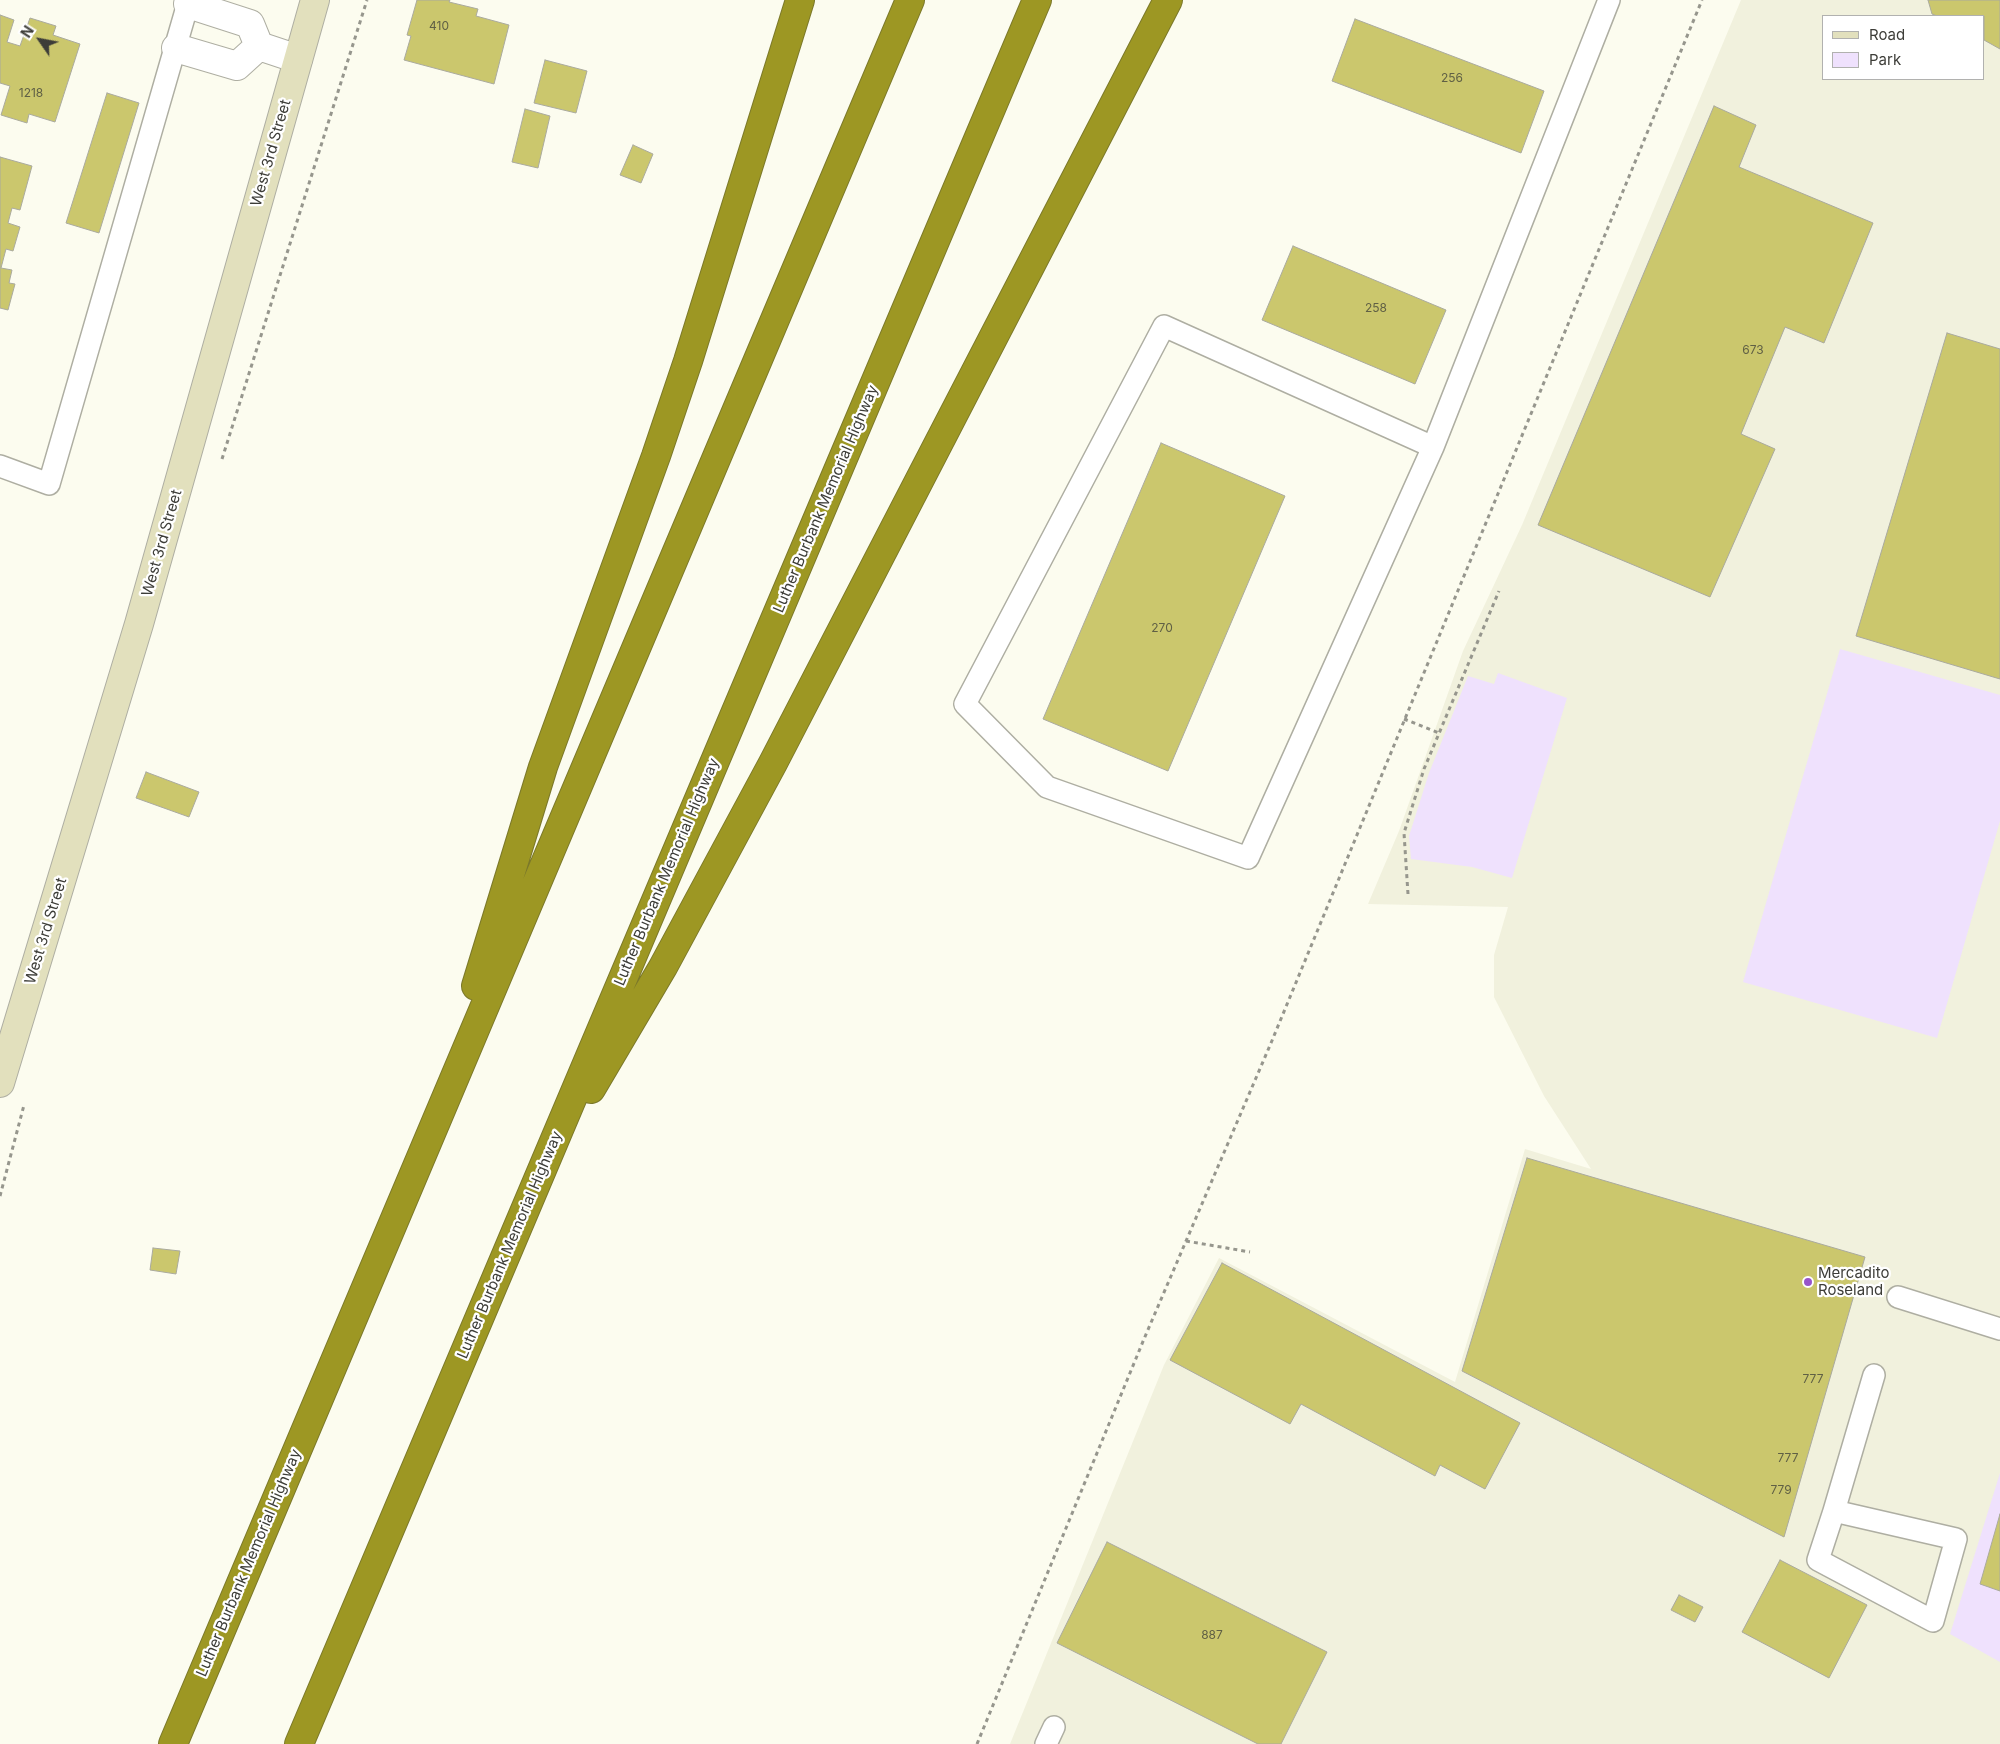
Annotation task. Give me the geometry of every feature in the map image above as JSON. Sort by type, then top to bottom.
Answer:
[{"type":"highway","points":[[434,1124],[543,767],[656,456],[800,0]]},
{"type":"highway","name":"Luther Burbank Memorial Highway","points":[[173,1744],[910,0]]},
{"type":"highway","name":"Luther Burbank Memorial Highway","points":[[299,1744],[1037,0]]},
{"type":"highway","points":[[536,1183],[663,967],[768,772],[1168,0]]},
{"type":"main road","name":"West 3rd Street","points":[[0,1083],[139,624],[315,0]]},
{"type":"street","points":[[189,2],[250,24],[260,46],[298,59]]},
{"type":"street","points":[[176,48],[237,66],[260,46]]},
{"type":"lane","points":[[0,466],[49,484],[189,2]]},
{"type":"lane","points":[[1433,447],[1164,326],[965,704],[1046,787],[1248,858],[1433,447],[1601,2]]},
{"type":"lane","points":[[1898,1297],[2000,1329]]},
{"type":"lane","points":[[1834,1511],[1956,1539],[1933,1621],[1818,1560],[1874,1375]]},
{"type":"path","points":[[977,1744],[1186,1241],[1271,1043],[1702,0]]},
{"type":"path","points":[[1408,894],[1404,833],[1424,769],[1499,591]]},
{"type":"path","points":[[1404,719],[1439,733]]},
{"type":"path","points":[[1186,1241],[1250,1252]]},
{"type":"shaded area","points":[[1741,0],[2000,0],[2000,1744],[1010,1744],[1164,1365],[1219,1258],[1455,1382],[1525,1149],[1591,1169],[1544,1096],[1494,997],[1494,955],[1508,907],[1368,904],[1399,831],[1463,651],[1522,525]]},
{"type":"green space","points":[[1840,649],[2000,695],[2000,821],[1937,1038],[1743,982]]},
{"type":"green space","points":[[1498,673],[1567,698],[1512,878],[1472,867],[1411,859],[1409,836],[1429,773],[1468,676],[1494,684]]},
{"type":"green space","points":[[2000,1473],[2000,1662],[1950,1634]]},
{"type":"building","points":[[417,0],[450,0],[449,2],[478,9],[476,16],[509,25],[494,84],[404,60],[411,36],[407,35]]},
{"type":"building","points":[[1928,0],[2000,0],[2000,49],[1985,41],[1985,15],[1932,14]]},
{"type":"building","points":[[0,15],[14,20],[7,42],[20,46],[30,18],[56,26],[53,35],[80,44],[55,122],[29,114],[27,123],[1,115],[10,86],[0,83]]},
{"type":"building","points":[[1355,19],[1544,91],[1521,153],[1332,81]]},
{"type":"building","points":[[545,60],[587,71],[576,113],[534,103]]},
{"type":"building","points":[[107,93],[139,103],[99,233],[66,223]]},
{"type":"building","points":[[1714,106],[1756,125],[1739,167],[1873,223],[1824,343],[1785,327],[1741,434],[1775,449],[1710,597],[1538,525]]},
{"type":"building","points":[[525,109],[550,116],[538,168],[512,162]]},
{"type":"building","points":[[633,145],[653,154],[641,183],[620,175]]},
{"type":"building","points":[[0,157],[32,166],[20,210],[12,208],[8,223],[20,227],[13,251],[6,249],[1,268],[12,270],[9,283],[15,284],[8,310],[0,308]]},
{"type":"building","points":[[1293,246],[1446,310],[1415,384],[1262,320]]},
{"type":"building","points":[[1947,333],[2000,349],[2000,679],[1856,636]]},
{"type":"building","points":[[1161,443],[1285,496],[1168,771],[1043,719]]},
{"type":"building","points":[[146,772],[199,792],[189,817],[136,798]]},
{"type":"building","points":[[1527,1158],[1865,1257],[1784,1537],[1462,1371]]},
{"type":"building","points":[[153,1248],[180,1251],[176,1274],[150,1270]]},
{"type":"building","points":[[1222,1263],[1520,1423],[1485,1489],[1440,1465],[1435,1476],[1301,1404],[1290,1424],[1170,1360]]},
{"type":"building","points":[[2000,1514],[2000,1591],[1980,1584]]},
{"type":"building","points":[[1107,1542],[1327,1652],[1281,1744],[1258,1744],[1057,1643]]},
{"type":"building","points":[[1780,1560],[1867,1605],[1829,1678],[1742,1632]]},
{"type":"building","points":[[1679,1595],[1703,1607],[1695,1622],[1671,1610]]},
{"type":"place","name":"Mercadito Roseland","points":[[1808,1282]]}]
